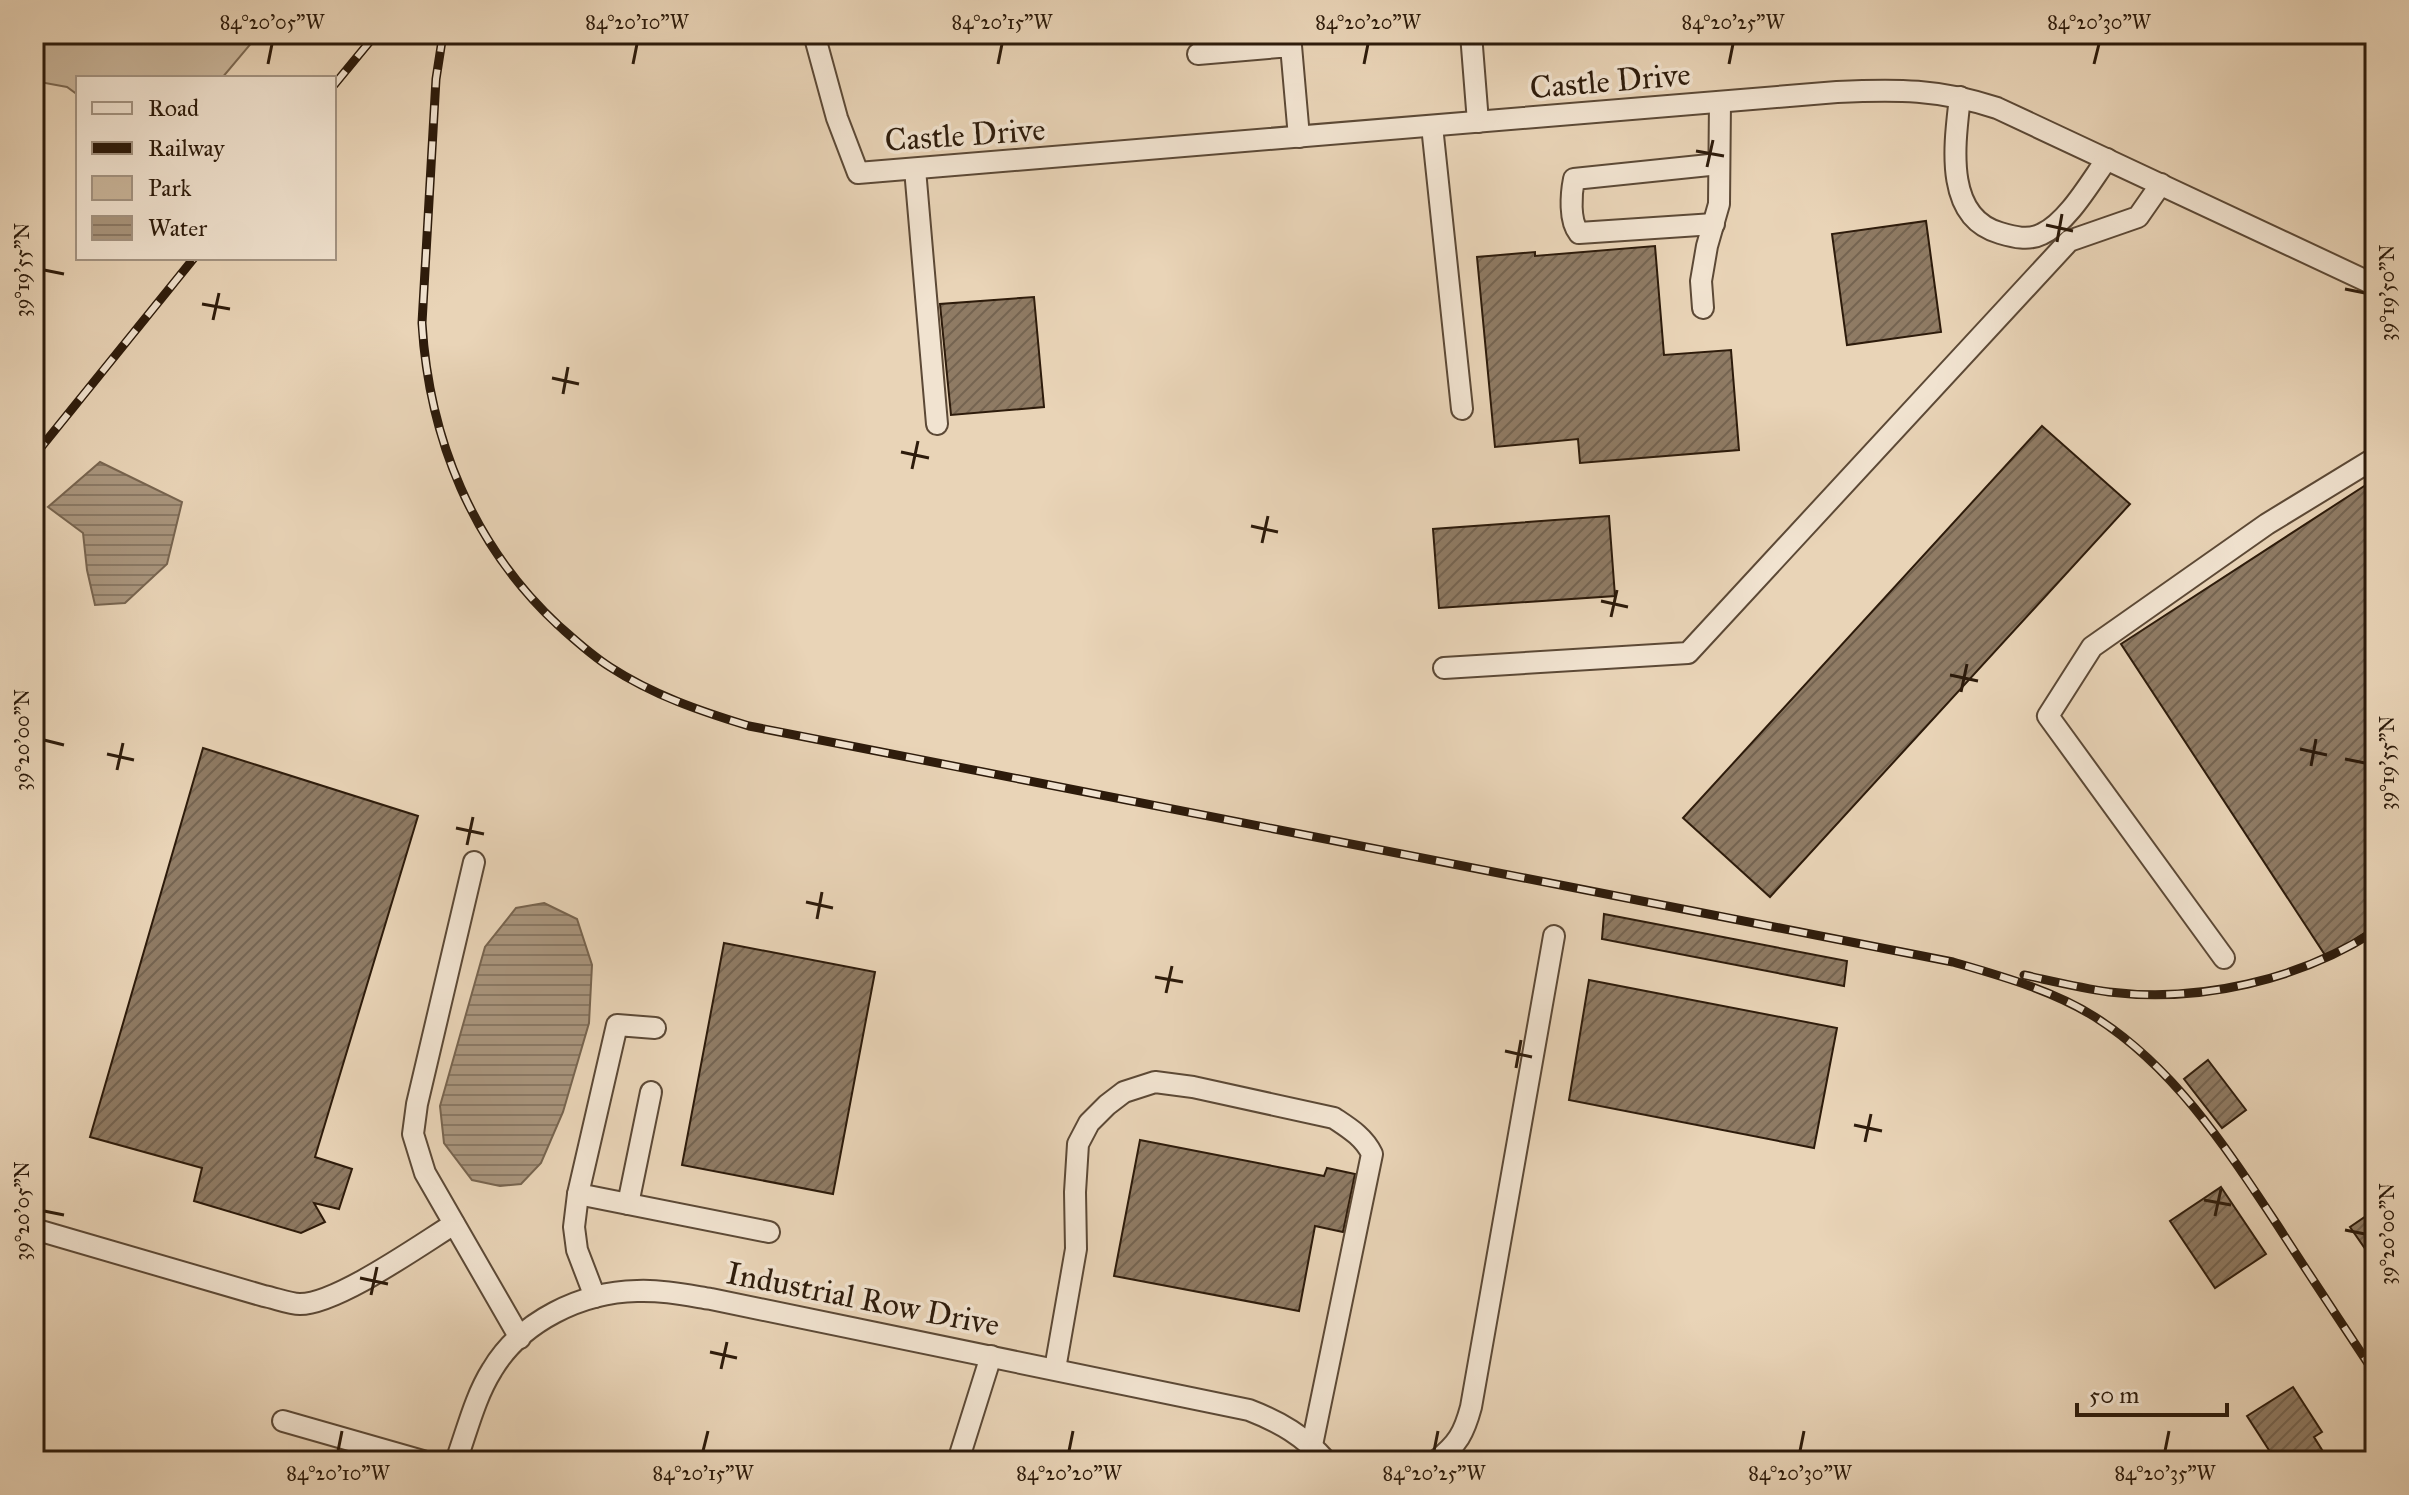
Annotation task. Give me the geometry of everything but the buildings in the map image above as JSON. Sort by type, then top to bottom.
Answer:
[{"type":"street","name":"Castle Drive","points":[[814,34],[837,118],[858,173],[1897,89],[1940,93],[1997,108],[2375,285]]},
{"type":"street","points":[[1472,34],[1478,122]]},
{"type":"street","points":[[1198,54],[1291,46],[1299,137]]},
{"type":"street","points":[[1960,97],[1956,171],[1961,197],[1971,215],[1987,229],[2029,238],[2045,233],[2068,212],[2107,159]]},
{"type":"street","points":[[1703,308],[1701,281],[1719,204],[1720,102]]},
{"type":"street","points":[[1432,126],[1462,409]]},
{"type":"street","points":[[1714,224],[1579,233],[1574,227],[1572,192],[1574,179],[1719,164]]},
{"type":"street","points":[[915,169],[937,424]]},
{"type":"street","points":[[1444,668],[1688,653],[2069,241],[2138,217],[2161,184]]},
{"type":"street","points":[[2224,958],[2048,716],[2092,647],[2267,524],[2375,458]]},
{"type":"street","points":[[474,862],[417,1104],[413,1134],[425,1173],[520,1338]]},
{"type":"street","points":[[1436,1461],[1456,1444],[1471,1407],[1554,936]]},
{"type":"street","points":[[595,1297],[577,1250],[574,1227],[578,1194],[617,1025],[655,1028]]},
{"type":"street","points":[[1055,1369],[1076,1249],[1078,1144],[1089,1123],[1107,1105],[1124,1092],[1155,1082],[1193,1087],[1334,1118],[1367,1144],[1372,1154],[1312,1445]]},
{"type":"street","points":[[628,1204],[651,1092]]},
{"type":"street","points":[[578,1194],[769,1232]]},
{"type":"street","points":[[34,1229],[300,1304],[348,1289],[454,1224]]},
{"type":"street","name":"Industrial Row Drive","points":[[456,1461],[479,1397],[491,1371],[508,1348],[542,1320],[567,1306],[595,1297],[638,1291],[711,1299],[1249,1410],[1276,1421],[1312,1445],[1326,1461]]},
{"type":"street","points":[[958,1461],[991,1356]]},
{"type":"street","points":[[283,1421],[423,1461]]},
{"type":"green space","points":[[34,34],[259,34],[224,76],[76,76],[76,94],[67,87],[34,81]]},
{"type":"water","points":[[100,462],[182,502],[167,564],[125,603],[95,605],[83,533],[48,507]]},
{"type":"water","points":[[544,903],[577,919],[592,965],[589,1023],[563,1112],[541,1163],[521,1184],[500,1186],[472,1180],[444,1143],[440,1106],[485,947],[516,908]]},
{"type":"railway","points":[[336,83],[376,34]]},
{"type":"railway","points":[[443,34],[436,79],[422,323],[434,408],[461,488],[479,525],[502,561],[558,625],[603,662],[660,694],[749,726],[1953,962],[2044,991],[2079,1007],[2124,1037],[2175,1085],[2219,1139],[2375,1374]]},
{"type":"railway","points":[[34,456],[192,260]]},
{"type":"railway","points":[[2024,975],[2109,992],[2143,995],[2213,990],[2248,984],[2314,963],[2375,931]]}]
